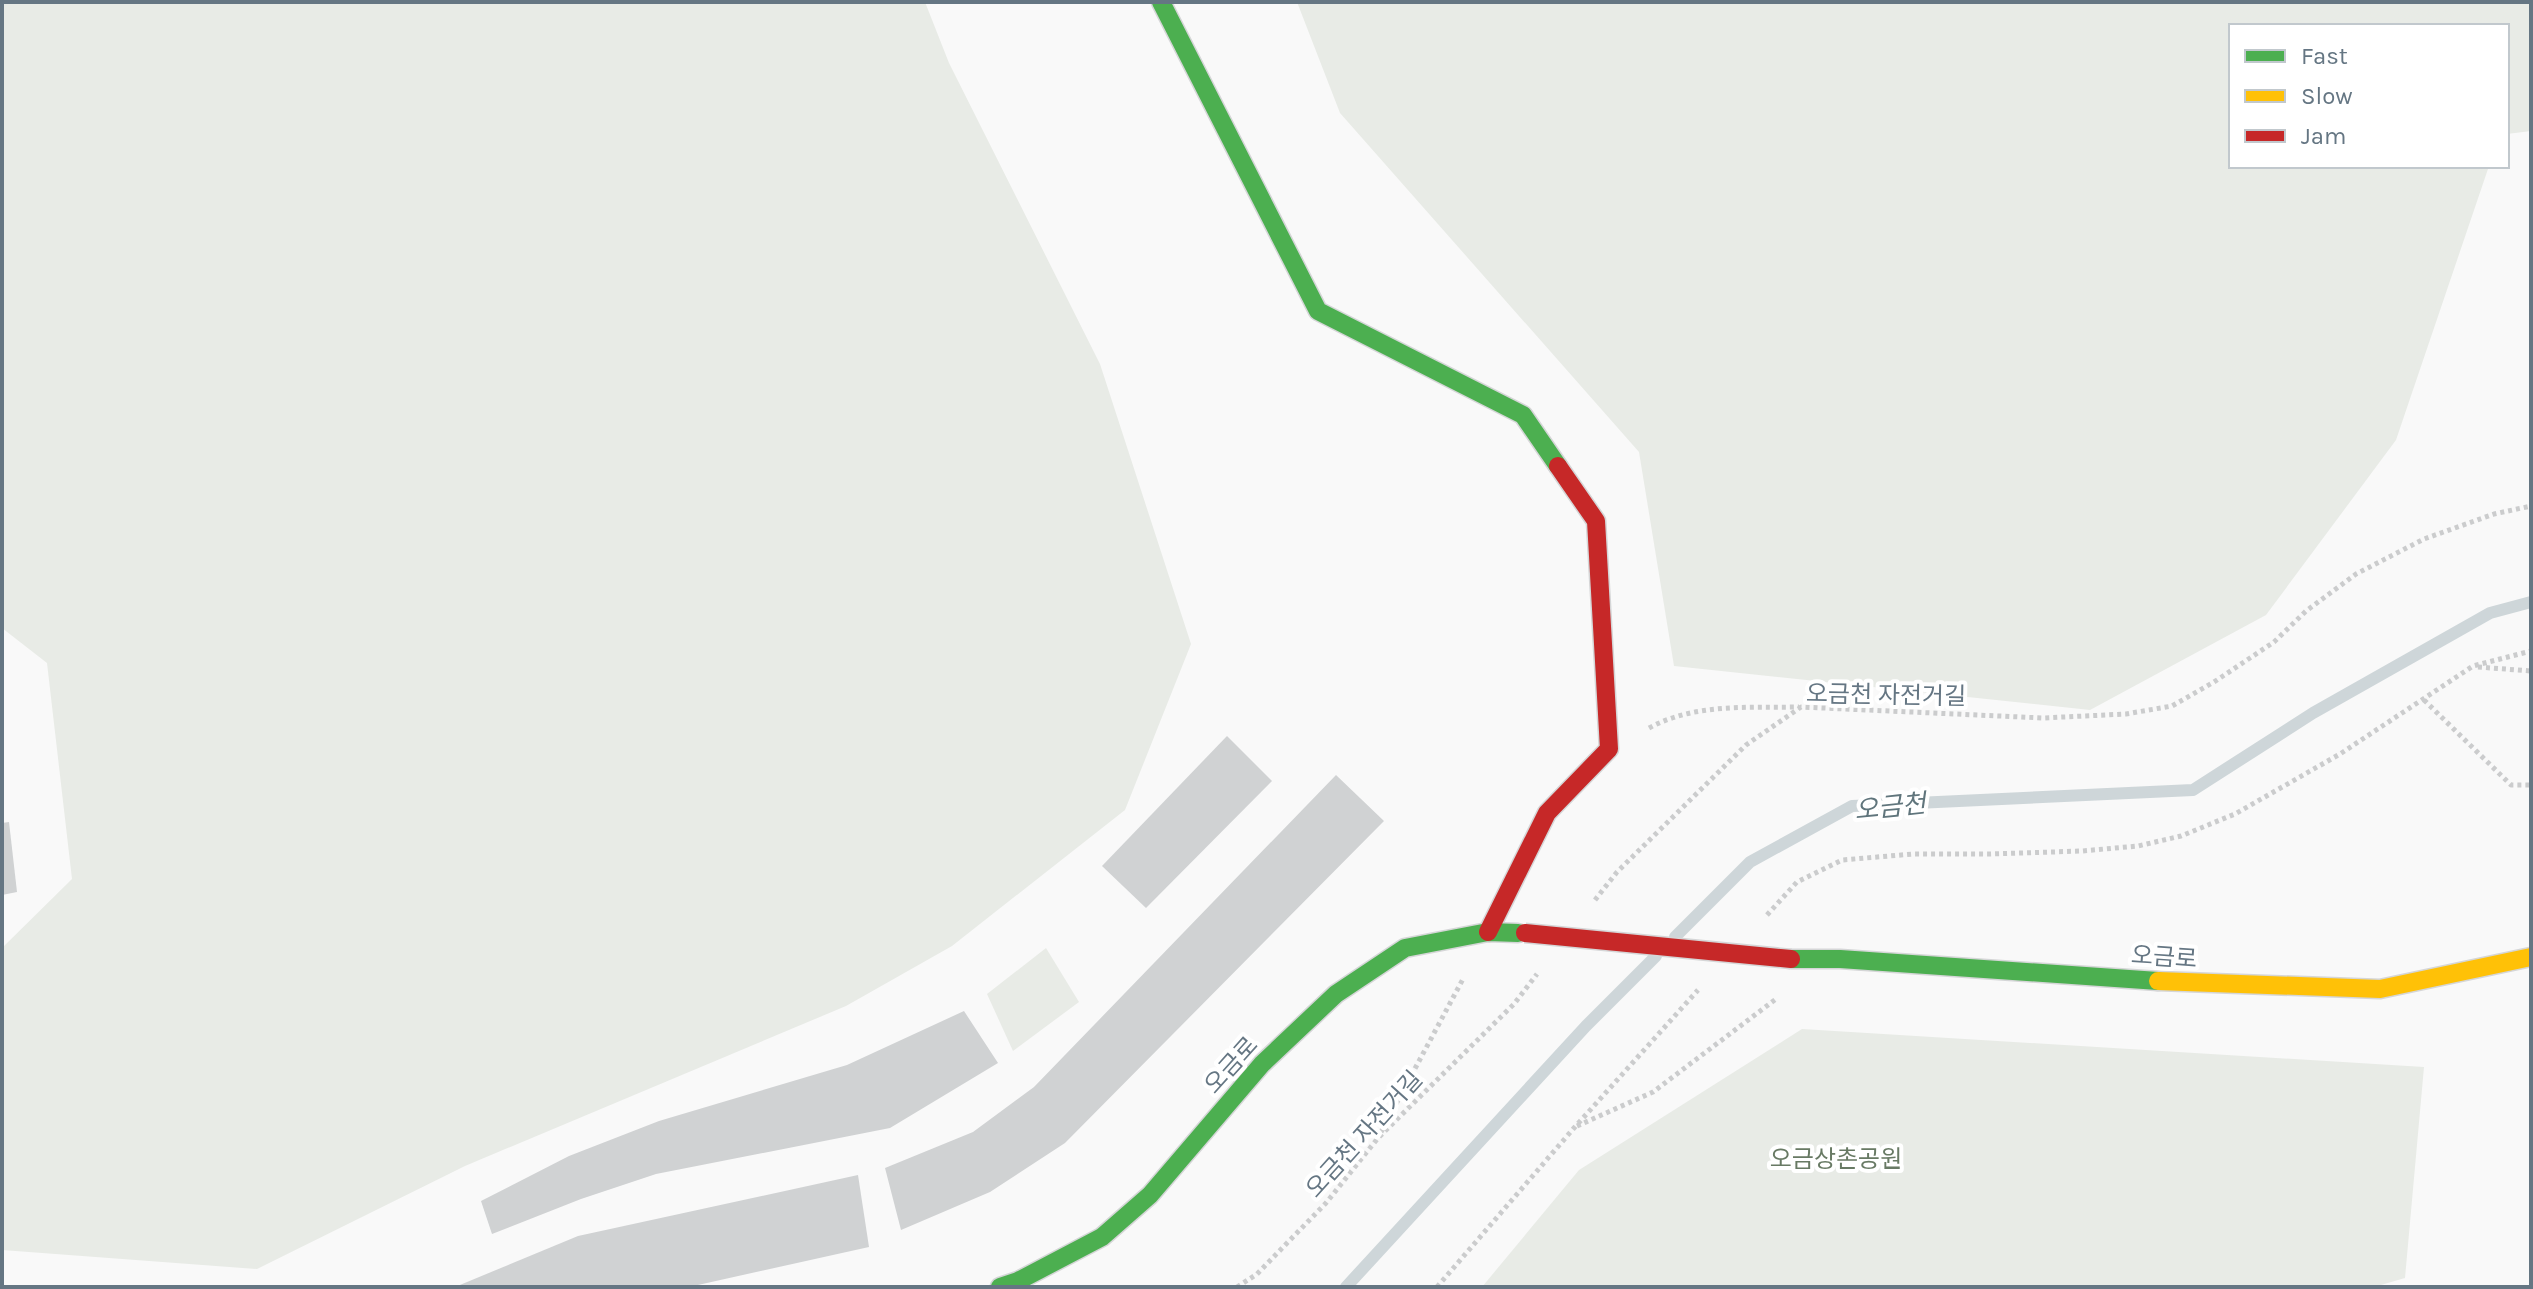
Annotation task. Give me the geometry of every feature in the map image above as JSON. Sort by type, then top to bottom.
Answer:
[{"type":"street","points":[[1161,2],[1318,311],[1523,415],[1596,521],[1609,749],[1547,813],[1488,932]]},
{"type":"street","name":"오금로","points":[[1000,1287],[1018,1281],[1102,1237],[1150,1195],[1262,1064],[1336,994],[1405,948],[1488,932],[1525,933],[1791,959],[1840,959],[2208,984],[2380,989],[2531,957]]},
{"type":"path","name":"오금천 자전거길","points":[[1588,908],[1617,872],[1746,745],[1801,707],[2043,718],[2126,714],[2172,706],[2274,642],[2306,611],[2356,574],[2424,539],[2494,514],[2531,506]]},
{"type":"path","points":[[2531,651],[2473,666],[2531,671]]},
{"type":"path","points":[[2424,700],[2511,785],[2531,785]]},
{"type":"path","points":[[1609,749],[1670,716],[1711,708],[1801,707]]},
{"type":"path","name":"오금천 자전거길","points":[[1237,1287],[1257,1274],[1326,1203],[1378,1138],[1514,1004],[1542,968]]},
{"type":"path","points":[[1378,1138],[1467,971]]},
{"type":"path","points":[[1574,1128],[1653,1092],[1783,993]]},
{"type":"green space","points":[[2,2],[925,2],[949,63],[1100,364],[1191,644],[1125,810],[952,946],[846,1006],[465,1166],[257,1269],[2,1250],[2,948],[72,879],[47,663],[2,628]]},
{"type":"green space","points":[[1297,2],[2531,2],[2531,131],[2509,134],[2509,24],[2229,24],[2229,168],[2488,168],[2396,440],[2266,615],[2090,710],[1674,666],[1639,452],[1340,113]]},
{"type":"green space","points":[[1046,948],[1079,1002],[1013,1051],[987,994]]},
{"type":"green space","name":"오금상촌공원","points":[[1802,1029],[2424,1067],[2405,1278],[2374,1287],[1482,1287],[1579,1170]]},
{"type":"building","points":[[1227,736],[1272,781],[1146,908],[1102,866]]},
{"type":"building","points":[[1336,775],[1384,821],[1065,1143],[990,1192],[901,1230],[885,1168],[973,1132],[1034,1087]]},
{"type":"building","points":[[9,822],[17,892],[2,895],[2,823]]},
{"type":"building","points":[[964,1011],[998,1063],[890,1128],[656,1174],[492,1234],[481,1201],[569,1156],[659,1121],[847,1065]]},
{"type":"building","points":[[858,1175],[869,1247],[689,1287],[455,1287],[578,1236]]},
{"type":"waterway","name":"오금천","points":[[1675,937],[1750,862],[1852,806],[2193,790],[2313,713],[2490,613],[2531,602]]},
{"type":"waterway","name":"오금천","points":[[1346,1287],[1586,1026],[1656,956]]},
{"type":"traffic: fast","points":[[1161,2],[1318,311],[1523,415],[1558,466]]},
{"type":"traffic: fast","points":[[1000,1287],[1018,1281],[1102,1237],[1150,1195],[1262,1064],[1336,994],[1405,948],[1488,932],[1518,933]]},
{"type":"traffic: fast","points":[[1791,959],[1840,959],[2158,981]]},
{"type":"traffic: slow","points":[[2158,981],[2380,989],[2531,957]]},
{"type":"traffic: jam","points":[[1488,932],[1547,813],[1609,749],[1596,521],[1558,466]]},
{"type":"traffic: jam","points":[[1525,933],[1791,959]]}]
